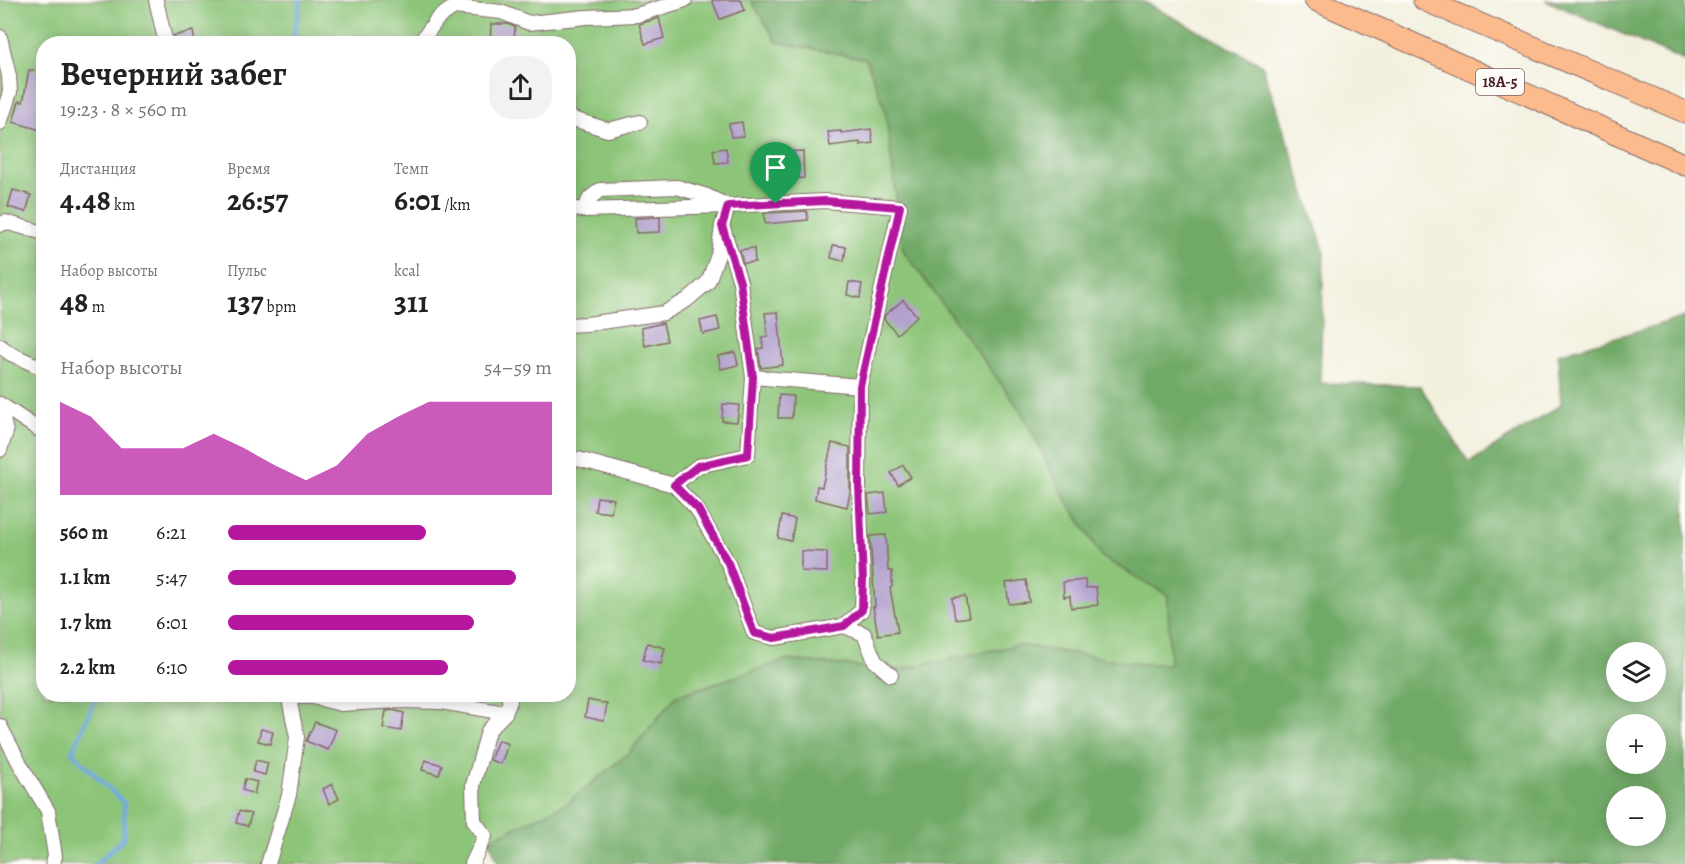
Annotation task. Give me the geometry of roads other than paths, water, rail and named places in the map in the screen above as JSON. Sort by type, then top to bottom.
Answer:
[{"type":"highway","name":"18А-5","points":[[1315,0],[1685,165]]},
{"type":"highway","name":"18А-5","points":[[1424,0],[1685,112]]},
{"type":"lane","points":[[156,0],[164,36]]},
{"type":"lane","points":[[425,36],[438,18],[454,7],[501,12],[529,23],[637,15],[685,0]]},
{"type":"lane","points":[[0,37],[9,76],[10,92],[0,123]]},
{"type":"lane","points":[[576,120],[608,130],[640,122]]},
{"type":"lane","points":[[584,210],[590,198],[600,190],[677,187],[707,196],[728,206]]},
{"type":"lane","points":[[576,209],[728,206],[825,201],[900,207],[860,386],[859,486],[862,610],[844,626]]},
{"type":"lane","points":[[576,325],[664,313],[687,300],[708,282],[718,255],[722,226],[728,206]]},
{"type":"lane","points":[[0,225],[5,222],[36,231]]},
{"type":"lane","points":[[674,485],[698,466],[748,455],[753,377],[740,282],[722,226]]},
{"type":"lane","points":[[0,346],[11,354],[36,365]]},
{"type":"lane","points":[[753,377],[860,386]]},
{"type":"lane","points":[[0,404],[36,429]]},
{"type":"lane","points":[[0,404],[6,432],[0,450]]},
{"type":"lane","points":[[576,459],[674,485],[698,509],[728,563],[754,633],[774,638],[844,626],[864,634],[875,661],[891,675]]},
{"type":"lane","points":[[268,864],[289,795],[297,737],[289,702]]},
{"type":"lane","points":[[333,702],[341,704],[380,702]]},
{"type":"lane","points":[[441,702],[505,713]]},
{"type":"lane","points":[[472,864],[485,836],[474,821],[473,785],[488,731],[505,713],[510,702]]},
{"type":"lane","points":[[0,726],[48,811],[55,856],[53,864]]},
{"type":"waterway","points":[[294,36],[301,0]]},
{"type":"waterway","points":[[94,702],[72,752],[124,803],[124,838],[96,864]]}]
